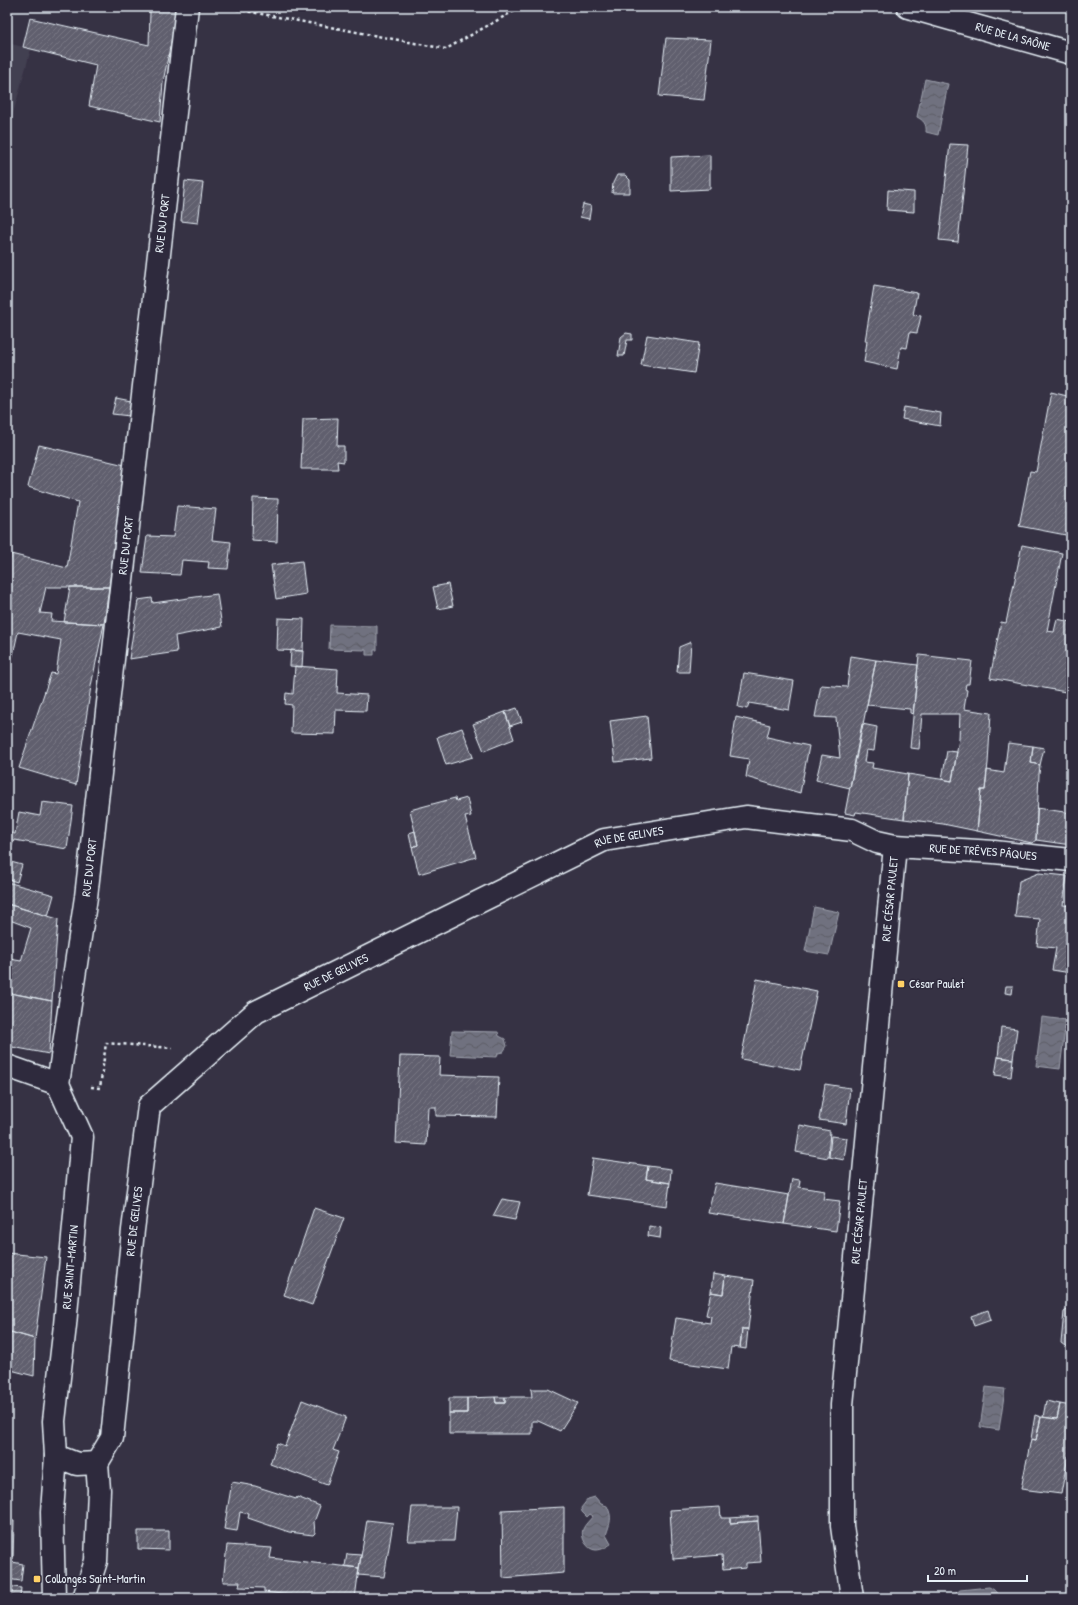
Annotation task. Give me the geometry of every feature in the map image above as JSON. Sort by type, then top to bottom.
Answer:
[{"type":"street","name":"RUE DU PORT","points":[[58,1084],[86,897],[187,7]]},
{"type":"street","name":"RUE DE LA SAÔNE","points":[[908,7],[1071,53]]},
{"type":"street","name":"RUE DE GELIVES","points":[[97,1463],[112,1438],[133,1230],[149,1106],[256,1012],[604,840],[746,817],[852,830],[877,842],[895,846]]},
{"type":"street","name":"RUE DE TRÊVES PÂQUES","points":[[895,846],[994,852],[1071,860]]},
{"type":"street","name":"RUE CÉSAR PAULET","points":[[852,1598],[842,1526],[842,1405],[895,846]]},
{"type":"street","points":[[7,1066],[58,1084]]},
{"type":"street","name":"RUE SAINT-MARTIN","points":[[54,1598],[52,1512],[56,1456],[54,1421],[65,1325],[82,1137],[58,1084]]},
{"type":"street","points":[[56,1456],[77,1464],[97,1463],[99,1490],[96,1561],[84,1598]]},
{"type":"path","points":[[226,7],[446,49],[521,7]]},
{"type":"path","points":[[100,1088],[106,1043],[213,1051]]},
{"type":"shaded area","points":[[7,43],[31,49],[7,135]]},
{"type":"water","points":[[925,79],[948,84],[938,135],[926,132],[924,123],[917,117]]},
{"type":"water","points":[[330,625],[377,626],[377,650],[374,650],[374,655],[366,655],[366,650],[329,649]]},
{"type":"water","points":[[814,907],[839,912],[829,955],[805,951]]},
{"type":"water","points":[[1042,1017],[1066,1020],[1060,1069],[1036,1066]]},
{"type":"water","points":[[452,1031],[498,1032],[499,1036],[505,1039],[507,1046],[503,1052],[498,1053],[497,1057],[450,1055]]},
{"type":"water","points":[[986,1387],[1005,1389],[999,1430],[980,1427]]},
{"type":"water","points":[[595,1497],[601,1504],[607,1506],[609,1510],[610,1520],[606,1535],[611,1544],[602,1549],[596,1550],[587,1545],[582,1536],[584,1527],[593,1516],[590,1514],[587,1517],[582,1512],[581,1508],[588,1499]]},
{"type":"water","points":[[989,1587],[995,1591],[998,1598],[955,1598],[956,1593],[960,1590]]},
{"type":"building","points":[[146,7],[178,7],[163,82],[160,122],[89,106],[96,65],[23,47],[30,18],[149,45],[150,12],[145,11]]},
{"type":"building","points":[[666,38],[711,40],[704,100],[659,96]]},
{"type":"building","points":[[950,144],[968,145],[958,242],[939,240]]},
{"type":"building","points":[[710,155],[710,189],[671,191],[671,157]]},
{"type":"building","points":[[617,175],[625,175],[630,180],[630,193],[612,193],[613,183]]},
{"type":"building","points":[[185,181],[203,183],[198,223],[181,221]]},
{"type":"building","points":[[888,190],[914,192],[914,212],[887,210]]},
{"type":"building","points":[[583,204],[591,206],[589,219],[580,217]]},
{"type":"building","points":[[874,286],[917,293],[913,315],[921,316],[917,333],[910,332],[907,348],[901,347],[897,369],[864,362],[867,341],[865,341]]},
{"type":"building","points":[[626,333],[632,334],[632,340],[627,340],[624,356],[618,356],[621,337]]},
{"type":"building","points":[[647,335],[699,343],[694,373],[641,365]]},
{"type":"building","points":[[1051,392],[1071,397],[1071,536],[1019,526],[1030,471],[1036,472]]},
{"type":"building","points":[[116,398],[131,401],[130,416],[112,414]]},
{"type":"building","points":[[904,407],[941,413],[940,426],[902,419]]},
{"type":"building","points":[[338,418],[337,446],[344,446],[344,462],[337,461],[338,469],[301,469],[303,419]]},
{"type":"building","points":[[39,445],[125,465],[109,587],[46,587],[40,613],[52,614],[51,621],[104,624],[91,686],[76,785],[19,768],[51,673],[56,674],[61,640],[18,632],[12,660],[7,659],[7,572],[11,554],[67,568],[78,502],[28,487]]},
{"type":"building","points":[[253,498],[278,499],[277,542],[252,540]]},
{"type":"building","points":[[177,506],[216,509],[212,540],[231,542],[228,569],[208,568],[209,562],[182,560],[180,575],[142,573],[147,536],[173,537]]},
{"type":"building","points":[[1022,545],[1062,553],[1047,631],[1054,632],[1057,619],[1071,622],[1071,693],[990,678],[1001,622],[1006,623]]},
{"type":"building","points":[[302,561],[306,594],[276,599],[271,565]]},
{"type":"building","points":[[448,584],[453,606],[438,609],[433,587]]},
{"type":"building","points":[[70,587],[109,587],[104,624],[64,622]]},
{"type":"building","points":[[217,594],[222,627],[175,636],[177,652],[129,659],[138,600],[152,598],[153,603]]},
{"type":"building","points":[[278,618],[304,619],[303,651],[277,650]]},
{"type":"building","points":[[691,642],[689,672],[677,672],[679,647]]},
{"type":"building","points":[[291,650],[303,651],[302,667],[290,666]]},
{"type":"building","points":[[919,655],[972,661],[969,684],[966,684],[965,689],[967,690],[964,709],[991,713],[985,790],[981,790],[977,831],[943,824],[904,819],[908,774],[952,781],[959,739],[960,714],[922,714],[919,749],[910,748]]},
{"type":"building","points":[[851,656],[876,660],[850,788],[816,780],[822,755],[840,758],[836,718],[815,717],[821,685],[847,687]]},
{"type":"building","points":[[876,660],[918,665],[913,714],[910,713],[910,709],[867,705]]},
{"type":"building","points":[[295,666],[338,669],[337,693],[367,695],[366,711],[336,710],[335,734],[291,733],[292,705],[285,704],[286,693],[293,694]]},
{"type":"building","points":[[744,673],[794,681],[789,710],[749,703],[747,709],[738,707]]},
{"type":"building","points":[[517,708],[522,722],[510,726],[505,712]]},
{"type":"building","points":[[505,712],[514,739],[484,751],[473,724]]},
{"type":"building","points":[[647,716],[651,758],[615,762],[610,721]]},
{"type":"building","points":[[736,717],[770,725],[767,737],[809,746],[800,793],[746,777],[749,759],[730,756]]},
{"type":"building","points":[[862,724],[877,727],[874,751],[866,750],[864,762],[873,763],[872,768],[908,774],[904,819],[856,812],[855,815],[845,813]]},
{"type":"building","points":[[462,728],[473,757],[446,765],[437,737]]},
{"type":"building","points":[[1008,743],[1033,746],[1031,763],[1040,765],[1036,840],[1032,843],[977,831],[981,790],[985,790],[987,770],[1004,773]]},
{"type":"building","points":[[1033,746],[1044,748],[1040,765],[1031,763]]},
{"type":"building","points":[[947,751],[957,752],[952,781],[942,779]]},
{"type":"building","points":[[455,798],[456,801],[467,798],[471,816],[465,817],[476,857],[419,874],[412,847],[418,845],[410,810]]},
{"type":"building","points":[[42,802],[73,806],[67,849],[14,840],[7,859],[7,832],[15,834],[19,812],[40,816]]},
{"type":"building","points":[[1037,808],[1071,813],[1071,845],[1036,840]]},
{"type":"building","points":[[415,831],[418,845],[412,847],[409,833]]},
{"type":"building","points":[[7,861],[22,865],[17,882],[7,879]]},
{"type":"building","points":[[1039,873],[1067,876],[1063,905],[1071,906],[1071,973],[1052,970],[1056,948],[1037,946],[1040,919],[1015,917],[1019,881]]},
{"type":"building","points":[[7,882],[54,895],[48,916],[7,904]]},
{"type":"building","points":[[7,904],[58,919],[52,1001],[10,993],[10,959],[21,961],[31,928],[7,919]]},
{"type":"building","points":[[7,951],[10,952],[10,959],[7,958]]},
{"type":"building","points":[[757,979],[817,991],[800,1070],[741,1059]]},
{"type":"building","points":[[1006,986],[1013,986],[1012,994],[1005,993]]},
{"type":"building","points":[[10,993],[52,1001],[49,1054],[7,1046],[7,1001]]},
{"type":"building","points":[[1001,1027],[1017,1029],[1013,1059],[998,1057]]},
{"type":"building","points":[[400,1056],[440,1057],[439,1075],[499,1077],[497,1117],[436,1116],[436,1107],[428,1107],[426,1145],[396,1143]]},
{"type":"building","points":[[998,1057],[1013,1059],[1011,1077],[995,1075]]},
{"type":"building","points":[[825,1084],[850,1088],[846,1124],[819,1120]]},
{"type":"building","points":[[800,1125],[830,1131],[828,1158],[796,1152]]},
{"type":"building","points":[[831,1136],[847,1138],[844,1160],[829,1157]]},
{"type":"building","points":[[593,1158],[648,1166],[646,1179],[670,1183],[667,1206],[587,1195]]},
{"type":"building","points":[[648,1166],[671,1169],[670,1183],[646,1179]]},
{"type":"building","points":[[792,1179],[800,1180],[799,1187],[825,1191],[823,1199],[840,1201],[836,1231],[784,1224]]},
{"type":"building","points":[[715,1183],[789,1195],[784,1224],[708,1213]]},
{"type":"building","points":[[502,1199],[520,1202],[515,1220],[493,1216]]},
{"type":"building","points":[[314,1208],[344,1218],[312,1305],[284,1295]]},
{"type":"building","points":[[649,1226],[661,1228],[660,1238],[648,1236]]},
{"type":"building","points":[[7,1253],[46,1257],[35,1339],[7,1331]]},
{"type":"building","points":[[713,1274],[725,1276],[723,1294],[711,1292]]},
{"type":"building","points":[[725,1276],[754,1280],[748,1329],[742,1329],[740,1348],[731,1347],[728,1369],[669,1361],[676,1318],[710,1323],[711,1316],[706,1315],[711,1292],[723,1294]]},
{"type":"building","points":[[988,1310],[991,1320],[974,1326],[971,1316]]},
{"type":"building","points":[[1071,1310],[1071,1347],[1065,1346],[1061,1343],[1064,1312]]},
{"type":"building","points":[[742,1329],[748,1329],[746,1349],[740,1348]]},
{"type":"building","points":[[7,1331],[35,1339],[34,1376],[7,1369]]},
{"type":"building","points":[[531,1389],[548,1389],[578,1403],[560,1431],[538,1421],[532,1421],[532,1434],[449,1434],[449,1413],[467,1413],[467,1398],[495,1397],[496,1403],[505,1403],[505,1397],[532,1397]]},
{"type":"building","points":[[495,1397],[505,1397],[505,1403],[496,1403]]},
{"type":"building","points":[[449,1398],[467,1398],[467,1413],[449,1413]]},
{"type":"building","points":[[302,1400],[346,1417],[333,1450],[339,1452],[327,1485],[270,1464],[277,1443],[285,1446]]},
{"type":"building","points":[[1046,1401],[1060,1404],[1057,1419],[1043,1417]]},
{"type":"building","points":[[1060,1404],[1071,1406],[1071,1456],[1068,1456],[1061,1494],[1021,1489],[1031,1439],[1036,1440],[1041,1417],[1057,1419]]},
{"type":"building","points":[[1035,1415],[1041,1417],[1036,1440],[1031,1439]]},
{"type":"building","points":[[232,1482],[255,1486],[296,1499],[297,1497],[320,1506],[314,1522],[315,1533],[313,1535],[289,1532],[248,1518],[249,1514],[240,1512],[237,1531],[224,1529]]},
{"type":"building","points":[[412,1507],[457,1507],[454,1541],[408,1541]]},
{"type":"building","points":[[564,1507],[564,1573],[503,1578],[502,1510]]},
{"type":"building","points":[[720,1507],[721,1518],[730,1518],[730,1523],[758,1521],[761,1562],[746,1563],[746,1568],[723,1570],[722,1555],[673,1559],[670,1510]]},
{"type":"building","points":[[758,1516],[758,1521],[730,1523],[730,1518]]},
{"type":"building","points":[[7,1520],[14,1521],[13,1559],[7,1558]]},
{"type":"building","points":[[367,1520],[393,1523],[384,1577],[358,1575]]},
{"type":"building","points":[[138,1531],[169,1531],[169,1550],[138,1549]]},
{"type":"building","points":[[227,1545],[272,1548],[270,1558],[359,1568],[355,1598],[291,1598],[291,1595],[264,1592],[264,1588],[239,1587],[240,1582],[223,1582]]},
{"type":"building","points":[[347,1554],[361,1555],[359,1568],[345,1566]]},
{"type":"building","points":[[7,1561],[23,1564],[21,1581],[7,1579]]},
{"type":"building","points":[[7,1586],[21,1588],[20,1598],[7,1598]]},
{"type":"place","name":"César Paulet","points":[[901,984]]},
{"type":"place","name":"Collonges Saint-Martin","points":[[37,1579]]}]
